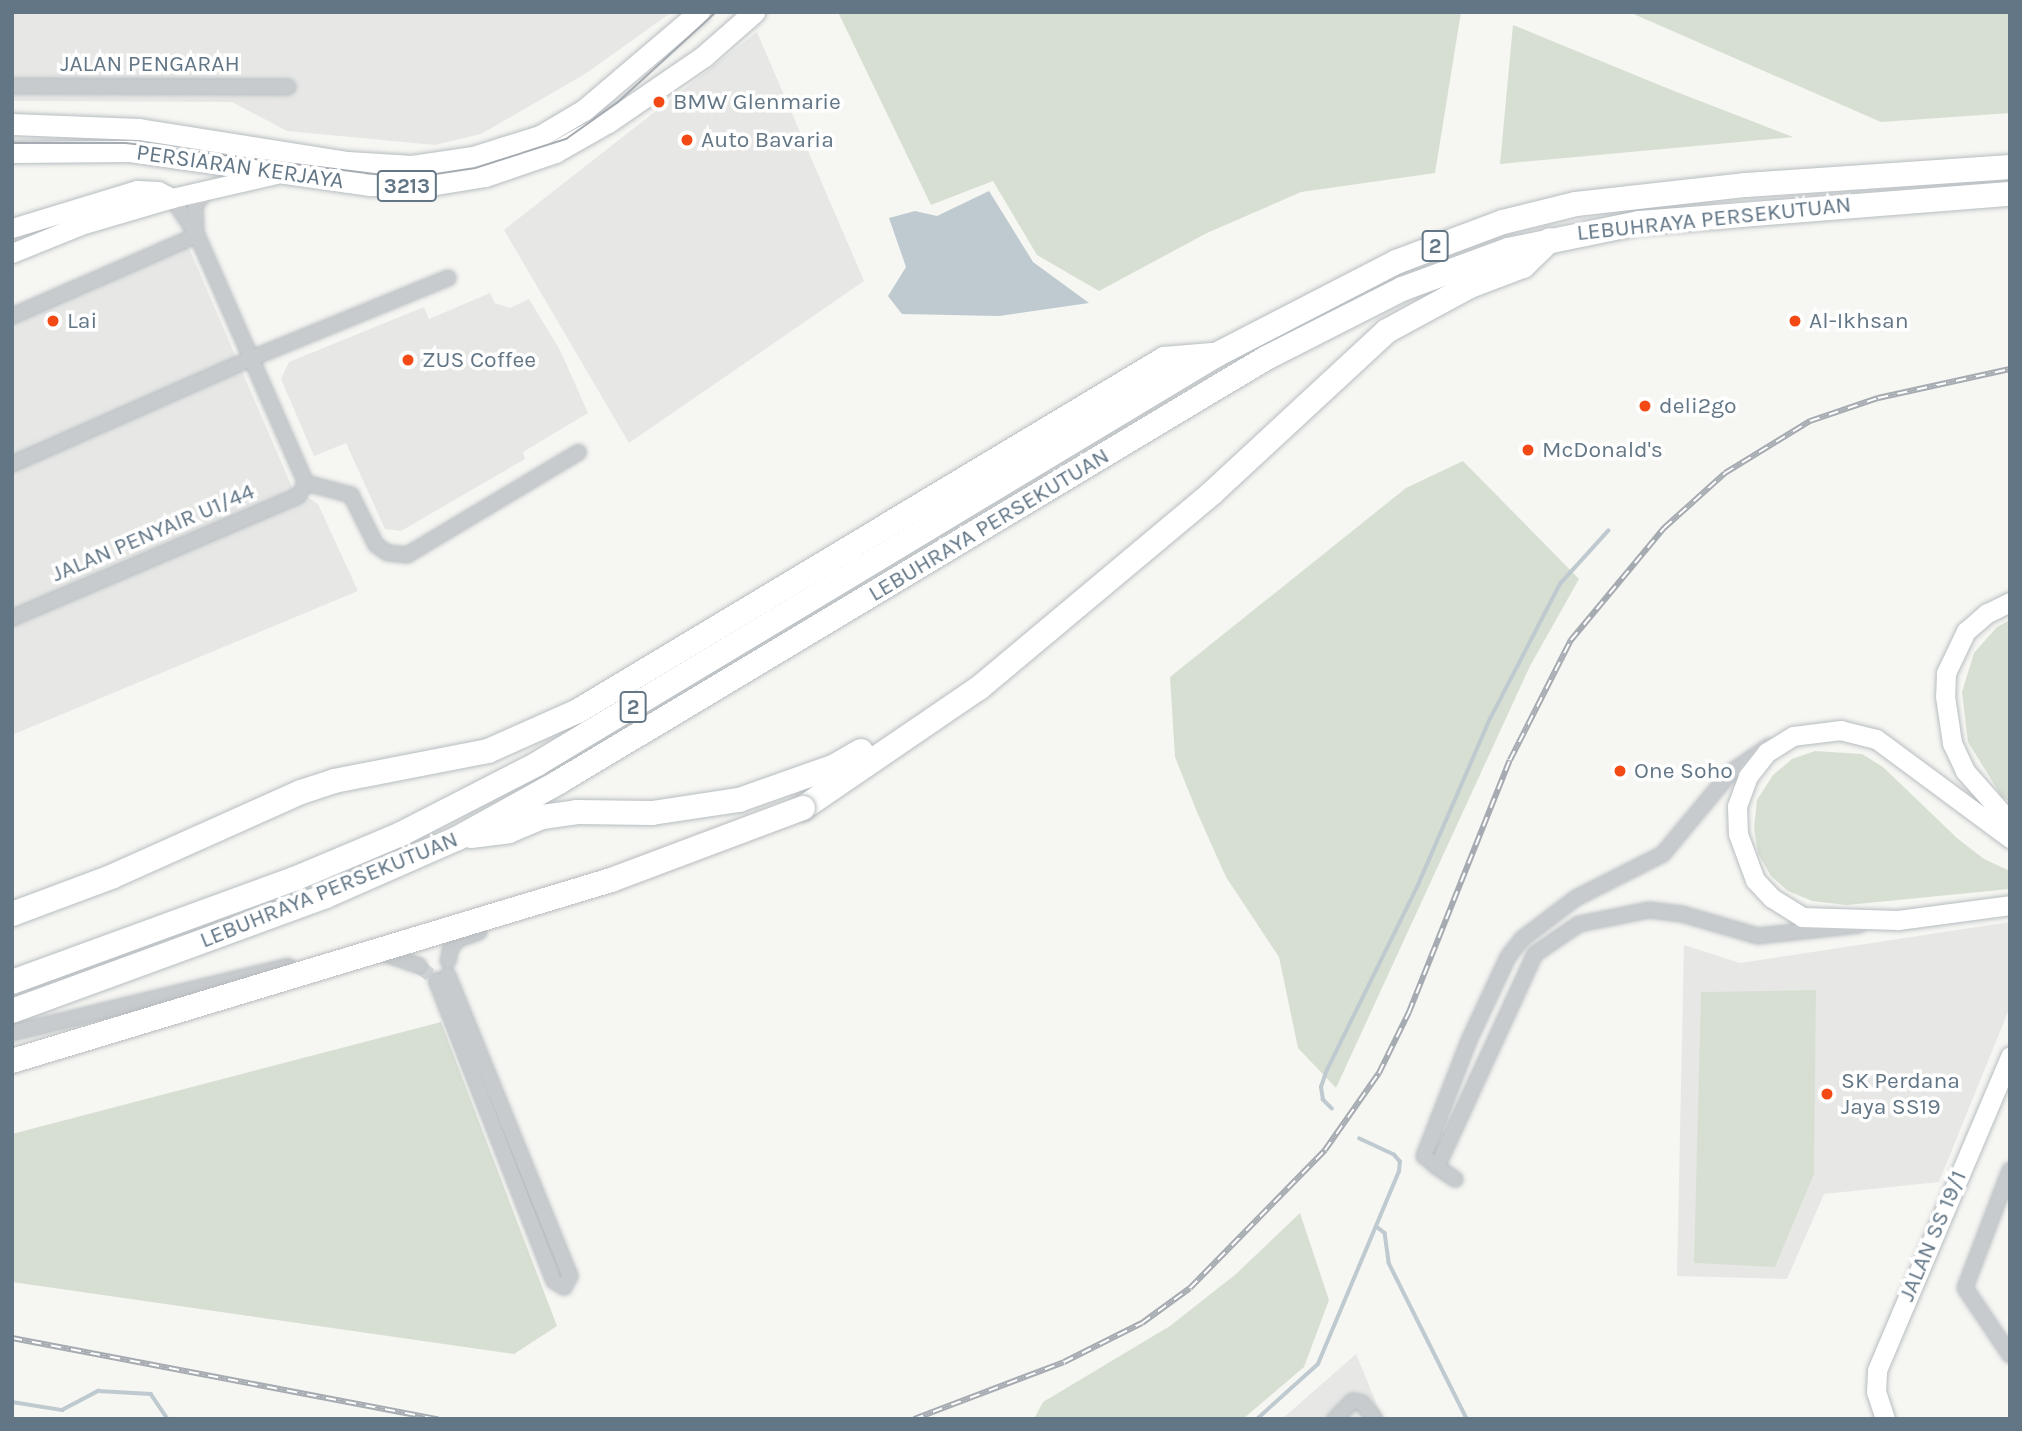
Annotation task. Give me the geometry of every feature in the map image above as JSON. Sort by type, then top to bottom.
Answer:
[{"type":"highway","name":"LEBUHRAYA PERSEKUTUAN","points":[[12,982],[306,874],[401,834],[525,771],[1216,355],[1396,261],[1528,216],[1672,191],[2010,167]]},
{"type":"highway","name":"LEBUHRAYA PERSEKUTUAN","points":[[12,1011],[326,896],[457,838],[559,782],[1266,358],[1402,289],[1464,264],[1550,239],[1639,223],[1749,211],[2010,194]]},
{"type":"highway","points":[[12,1061],[611,880],[803,808],[979,688],[1212,493],[1387,331],[1470,286],[1523,266],[1550,239]]},
{"type":"highway","points":[[12,914],[111,877],[301,792],[334,781],[488,751],[578,711],[1164,359],[1216,355]]},
{"type":"highway","points":[[457,838],[509,831],[542,817],[576,812],[652,813],[739,800],[835,766],[979,688]]},
{"type":"main road","name":"PERSIARAN KERJAYA","points":[[12,124],[139,129],[347,162],[412,166],[473,158],[540,136],[584,110],[699,12]]},
{"type":"main road","name":"PERSIARAN KERJAYA","points":[[12,152],[130,151],[369,185],[425,186],[485,176],[555,152],[608,122],[704,56],[754,12]]},
{"type":"street","name":"JALAN PENGARAH","points":[[12,86],[288,87]]},
{"type":"street","points":[[12,253],[81,226],[172,198],[277,174]]},
{"type":"street","points":[[197,235],[195,205],[208,189]]},
{"type":"street","points":[[12,228],[137,190],[158,191],[172,198],[197,235],[306,483],[351,495],[376,545],[388,553],[407,555],[579,452]]},
{"type":"street","points":[[12,316],[197,235]]},
{"type":"street","points":[[12,464],[252,358],[448,278]]},
{"type":"street","name":"JALAN PENYAIR U1/44","points":[[12,618],[298,496],[306,483]]},
{"type":"street","points":[[2010,602],[1987,613],[1966,631],[1946,673],[1945,696],[1952,743],[1965,771],[2010,822]]},
{"type":"street","points":[[1455,1179],[1427,1161],[1424,1150],[1470,1038],[1508,957],[1522,939],[1576,898],[1663,854],[1747,757],[1819,730],[1859,732],[1896,753],[2010,838]]},
{"type":"street","points":[[1784,741],[1757,762],[1737,806],[1738,834],[1755,880],[1772,898],[1802,917],[1898,920]]},
{"type":"street","points":[[444,972],[570,1276],[564,1287],[554,1281],[444,972],[451,947],[459,939],[754,836],[831,799],[841,782]]},
{"type":"street","points":[[1437,1167],[1535,954],[1579,924],[1649,910],[1682,914],[1758,936],[2010,905]]},
{"type":"street","points":[[12,1033],[322,958],[377,953],[399,955],[419,966]]},
{"type":"street","points":[[1470,1038],[1490,1047]]},
{"type":"street","name":"JALAN SS 19/1","points":[[1885,1419],[1876,1392],[1877,1370],[2010,1055]]},
{"type":"street","points":[[2010,1170],[1965,1288],[2010,1355]]},
{"type":"street","points":[[1335,1419],[1353,1401],[1362,1403],[1375,1419]]},
{"type":"shaded area","points":[[12,12],[672,12],[585,74],[481,134],[435,145],[287,131],[232,102],[12,101]]},
{"type":"shaded area","points":[[838,12],[1461,12],[1435,173],[1301,192],[1207,233],[1099,291],[1037,255],[993,181],[931,205]]},
{"type":"shaded area","points":[[1629,12],[2010,12],[2010,113],[1881,122]]},
{"type":"shaded area","points":[[1513,25],[1674,91],[1793,137],[1500,164]]},
{"type":"shaded area","points":[[757,32],[864,281],[629,443],[504,230]]},
{"type":"shaded area","points":[[989,191],[1033,262],[1089,303],[999,316],[902,314],[888,296],[906,267],[889,218],[915,211],[937,216]]},
{"type":"shaded area","points":[[188,246],[292,487],[318,504],[358,591],[12,735],[12,323]]},
{"type":"shaded area","points":[[490,293],[495,303],[510,308],[529,299],[560,350],[588,413],[523,452],[525,459],[401,531],[385,529],[346,443],[314,456],[281,379],[289,362],[424,307],[429,319]]},
{"type":"shaded area","points":[[1463,461],[1579,579],[1530,666],[1336,1088],[1298,1048],[1279,957],[1226,877],[1197,812],[1175,757],[1170,677],[1406,488]]},
{"type":"shaded area","points":[[2010,620],[2010,802],[2002,797],[1968,742],[1962,692],[1974,653],[1997,627]]},
{"type":"shaded area","points":[[1815,751],[1862,754],[1883,767],[1957,838],[1984,859],[2010,871],[2010,889],[1847,905],[1812,901],[1788,891],[1771,876],[1758,853],[1754,828],[1757,800],[1773,775],[1792,759]]},
{"type":"shaded area","name":"SK Perdana Jaya SS19","points":[[2010,922],[2010,1007],[1939,1182],[1824,1194],[1787,1279],[1677,1276],[1684,945],[1740,963]]},
{"type":"shaded area","points":[[1816,990],[1814,1174],[1775,1267],[1694,1263],[1701,992]]},
{"type":"shaded area","points":[[441,1022],[557,1326],[514,1354],[12,1282],[12,1134]]},
{"type":"shaded area","points":[[1300,1213],[1329,1300],[1304,1367],[1243,1419],[1034,1419],[1043,1402],[1170,1326],[1236,1274]]},
{"type":"shaded area","points":[[1356,1354],[1383,1419],[1282,1419]]},
{"type":"waterway","points":[[1332,1109],[1323,1100],[1321,1087],[1327,1070],[1418,885],[1490,719],[1560,584],[1608,531]]},
{"type":"waterway","points":[[1257,1419],[1318,1364],[1399,1171],[1400,1162],[1394,1155],[1360,1139]]},
{"type":"waterway","points":[[1377,1227],[1385,1233],[1389,1263],[1467,1419]]},
{"type":"waterway","points":[[12,1402],[62,1410],[98,1391],[151,1394],[168,1419]]},
{"type":"tunnel","points":[[419,966],[436,980]]},
{"type":"tram line","points":[[12,143],[126,143],[409,178],[475,168],[566,139],[618,102],[716,12]]},
{"type":"railway","points":[[914,1419],[1064,1362],[1142,1323],[1190,1288],[1325,1150],[1379,1073],[1409,1012],[1510,760],[1571,640],[1664,528],[1725,473],[1810,421],[1878,398],[2010,369]]},
{"type":"railway","points":[[12,1338],[438,1419]]},
{"type":"place","name":"BMW Glenmarie","points":[[659,102]]},
{"type":"place","name":"Auto Bavaria","points":[[687,140]]},
{"type":"place","name":"Lai","points":[[53,321]]},
{"type":"place","name":"Al-Ikhsan","points":[[1795,321]]},
{"type":"place","name":"ZUS Coffee","points":[[408,360]]},
{"type":"place","name":"deli2go","points":[[1645,406]]},
{"type":"place","name":"McDonald's","points":[[1528,450]]},
{"type":"place","name":"One Soho","points":[[1620,771]]},
{"type":"place","name":"SK Perdana Jaya SS19","points":[[1827,1094]]}]
